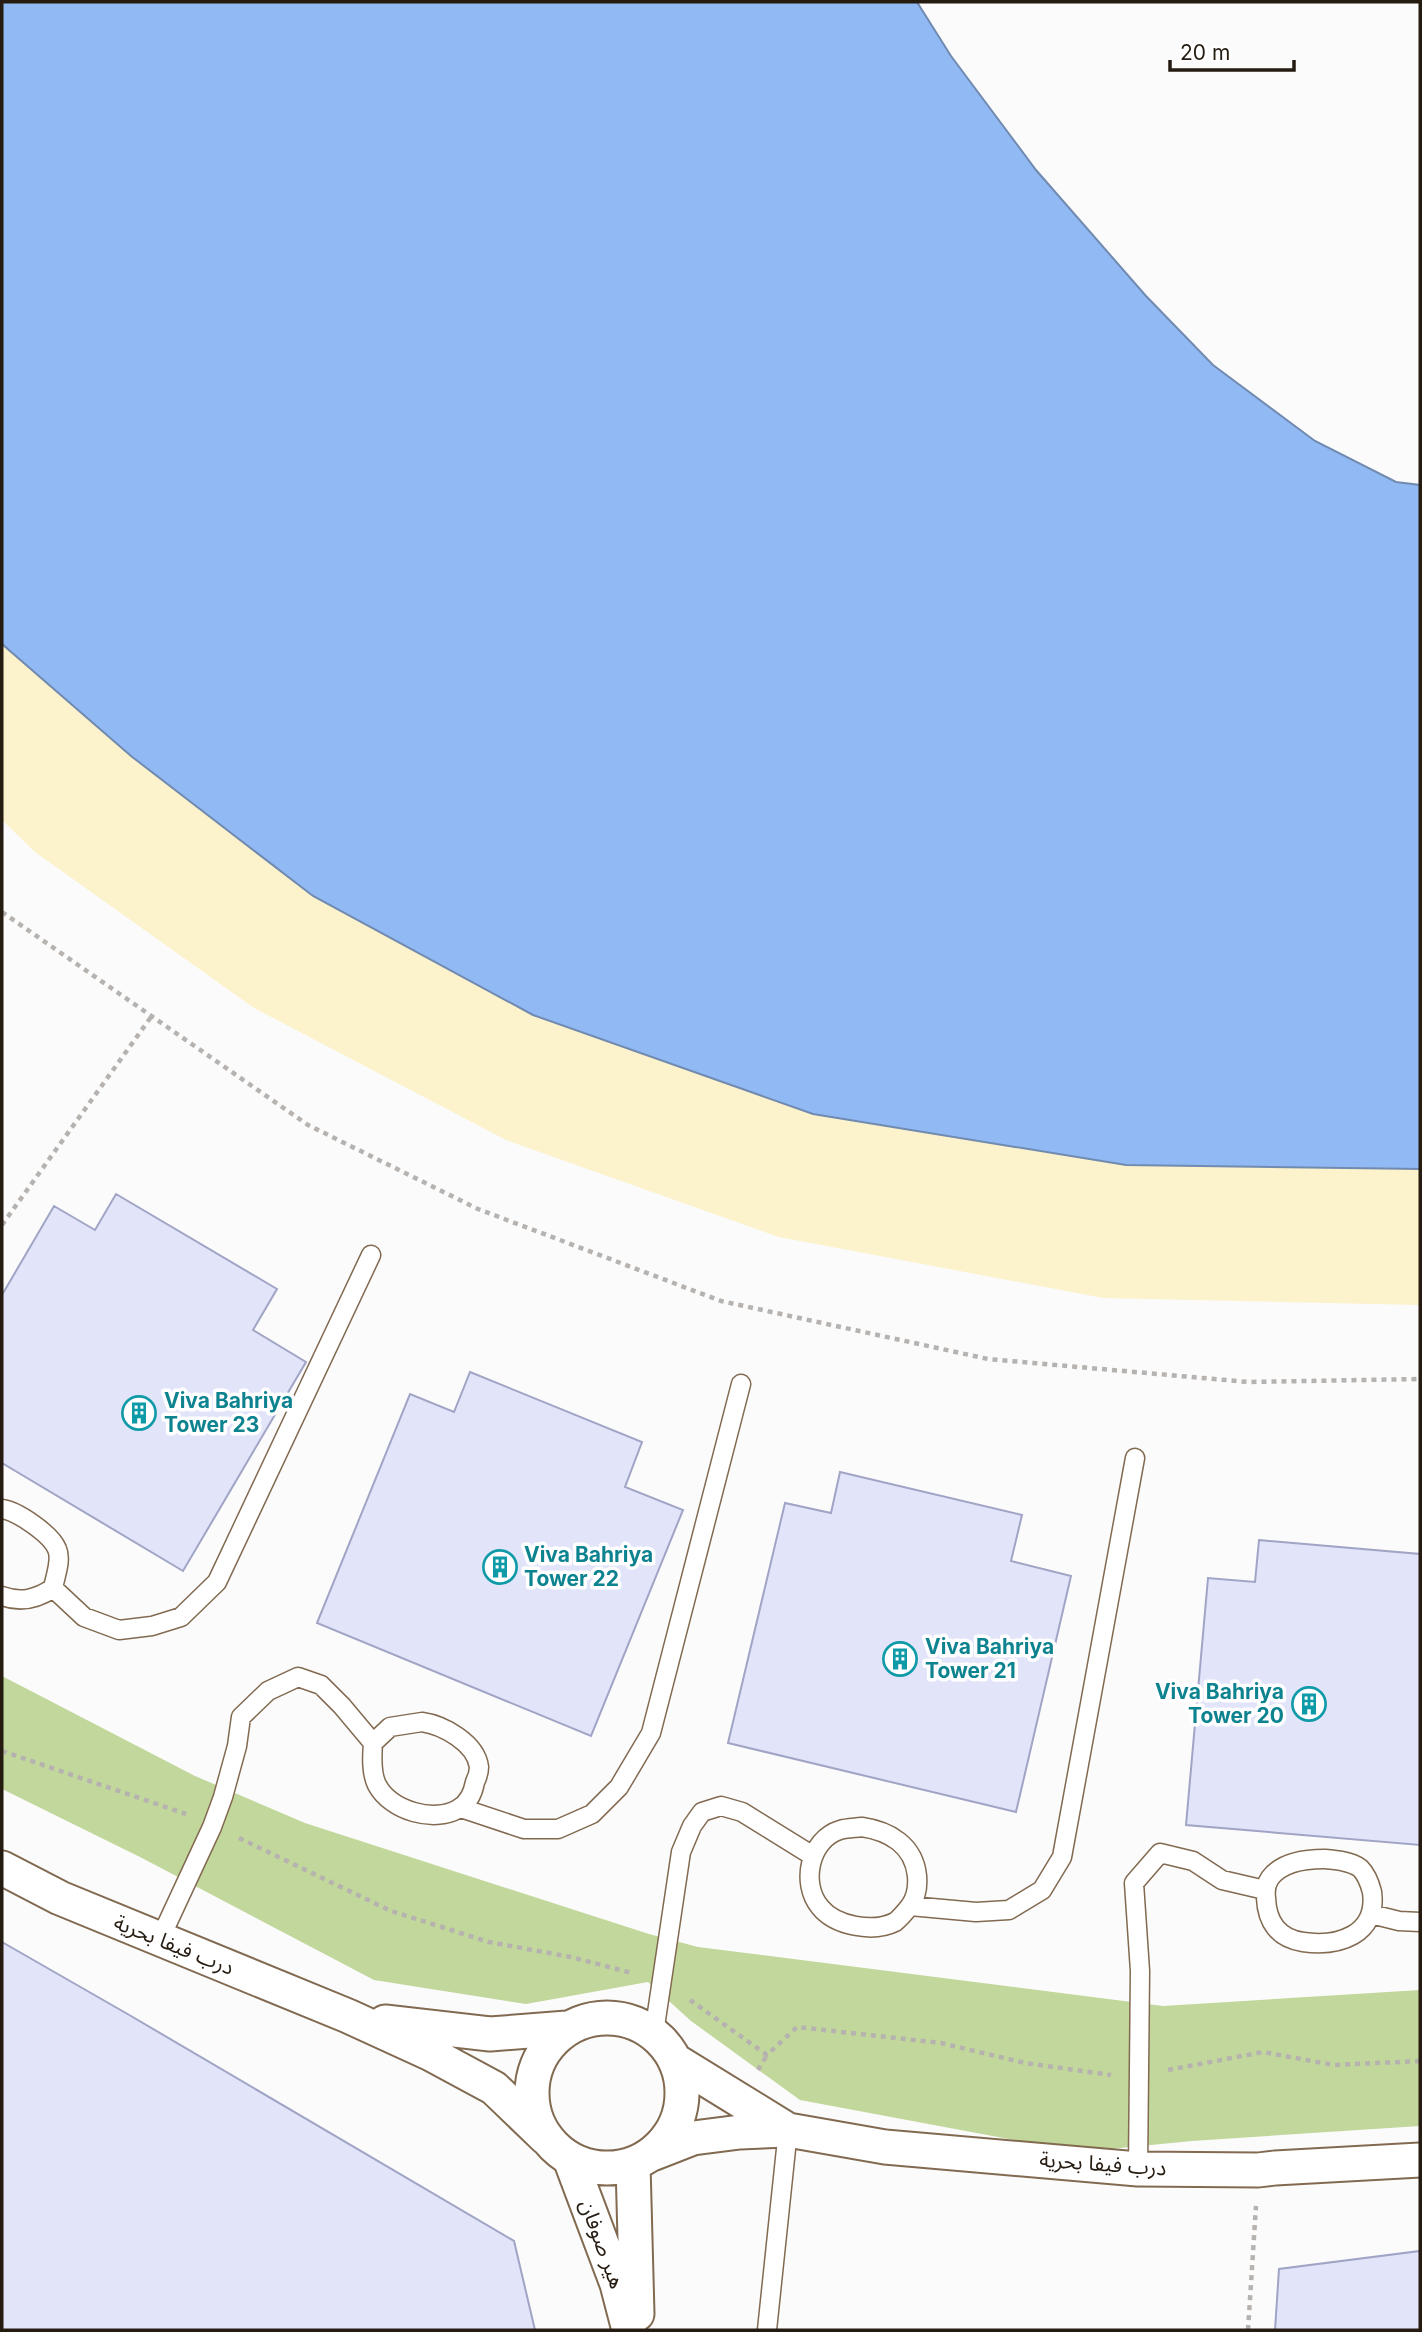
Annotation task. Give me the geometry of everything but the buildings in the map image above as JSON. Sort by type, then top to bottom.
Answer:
[{"type":"street","name":"درب فيفا بحرية","points":[[2,1868],[60,1898],[348,2015],[431,2054],[494,2088],[558,2149]]},
{"type":"street","name":"درب فيفا بحرية","points":[[348,2015],[412,2026],[490,2034],[567,2028]]},
{"type":"street","points":[[602,2017],[620,2018],[638,2024],[654,2034],[676,2061],[682,2086],[680,2111],[669,2136],[642,2159],[617,2168],[585,2166],[558,2149],[535,2116],[531,2091],[536,2066],[549,2045],[567,2028],[584,2020],[602,2017]]},
{"type":"street","name":"درب فيفا بحرية","points":[[676,2061],[788,2130]]},
{"type":"street","name":"درب فيفا بحرية","points":[[642,2159],[693,2138],[788,2130],[885,2147],[1138,2169],[1258,2170],[1420,2160]]},
{"type":"street","name":"هير صوفان","points":[[558,2149],[617,2284],[629,2330]]},
{"type":"street","name":"هير صوفان","points":[[638,2330],[642,2159]]},
{"type":"lane","points":[[53,1588],[83,1617],[119,1630],[152,1626],[181,1617],[217,1582],[371,1255]]},
{"type":"lane","points":[[461,1808],[524,1829],[558,1829],[592,1814],[619,1787],[651,1733],[741,1384]]},
{"type":"lane","points":[[910,1906],[976,1912],[1009,1910],[1042,1890],[1062,1857],[1135,1458]]},
{"type":"lane","points":[[2,1509],[23,1518],[46,1534],[57,1549],[58,1566],[53,1588],[40,1597],[26,1600],[2,1596]]},
{"type":"lane","points":[[160,1939],[212,1827],[223,1797],[237,1746],[241,1717],[268,1690],[298,1678],[321,1685],[373,1743],[373,1769],[377,1785],[388,1800],[402,1807],[434,1815],[461,1808],[472,1796],[479,1768],[470,1748],[461,1739],[432,1723],[390,1727],[373,1743]]},
{"type":"lane","points":[[654,2034],[681,1852],[692,1826],[702,1812],[721,1806],[742,1812],[813,1856]]},
{"type":"lane","points":[[862,1827],[880,1830],[896,1838],[909,1851],[916,1870],[918,1889],[910,1906],[896,1921],[876,1927],[856,1926],[839,1920],[820,1908],[811,1891],[809,1873],[813,1856],[824,1840],[839,1830],[862,1827]]},
{"type":"lane","points":[[1138,2169],[1140,1971],[1134,1883],[1160,1853],[1193,1861],[1222,1880],[1265,1890]]},
{"type":"lane","points":[[1324,1858],[1343,1861],[1360,1869],[1370,1884],[1373,1899],[1371,1914],[1362,1928],[1346,1939],[1304,1942],[1285,1937],[1274,1927],[1266,1912],[1265,1890],[1269,1880],[1288,1866],[1305,1860],[1324,1858]]},
{"type":"lane","points":[[1371,1914],[1399,1921],[1420,1922]]},
{"type":"lane","points":[[767,2330],[788,2130]]},
{"type":"path","points":[[2,912],[308,1125],[478,1209],[721,1301],[988,1359],[1248,1382],[1420,1379]]},
{"type":"path","points":[[2,1225],[151,1017]]},
{"type":"path","points":[[2,1751],[184,1813],[391,1911],[489,1942],[571,1957],[662,1980],[767,2055],[797,2027],[941,2043],[1025,2063],[1106,2075],[1138,2075],[1263,2052],[1334,2065],[1420,2061]]},
{"type":"path","points":[[1248,2330],[1258,2170]]},
{"type":"green space","points":[[2,1676],[195,1776],[305,1823],[649,1934],[698,1947],[1163,2006],[1420,1990],[1420,2126],[1192,2141],[1079,2152],[800,2100],[691,2021],[648,1982],[526,2004],[374,1980],[142,1858],[2,1789]]},
{"type":"sand","points":[[2,644],[131,756],[313,896],[533,1015],[813,1114],[1126,1165],[1420,1169],[1420,1305],[1103,1298],[779,1237],[506,1140],[254,1008],[35,852],[2,820]]},
{"type":"water","points":[[2,2],[917,2],[951,56],[1036,170],[1146,296],[1213,365],[1315,441],[1396,482],[1420,485],[1420,1169],[1126,1165],[813,1114],[533,1015],[313,896],[131,756],[2,644]]},
{"type":"place","name":"Viva Bahriya Tower 23","points":[[139,1413]]},
{"type":"place","name":"Viva Bahriya Tower 22","points":[[500,1567]]},
{"type":"place","name":"Viva Bahriya Tower 21","points":[[900,1659]]},
{"type":"place","name":"Viva Bahriya Tower 20","points":[[1309,1704]]}]
